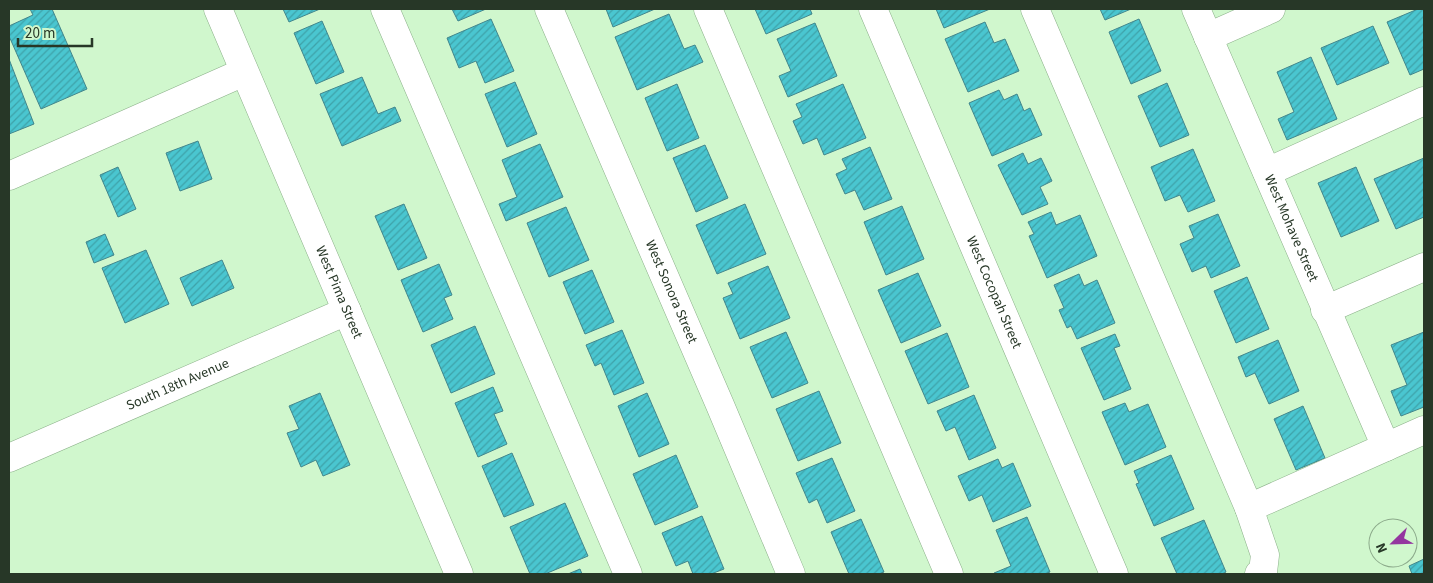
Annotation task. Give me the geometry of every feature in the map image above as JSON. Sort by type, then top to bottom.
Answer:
[{"type":"street","name":"West Pima Street","points":[[218,9],[459,574]]},
{"type":"street","points":[[385,9],[628,574]]},
{"type":"street","name":"West Sonora Street","points":[[549,9],[791,574]]},
{"type":"street","points":[[708,9],[949,574]]},
{"type":"street","name":"West Cocopah Street","points":[[874,9],[1114,574]]},
{"type":"street","points":[[1035,9],[1249,508],[1265,555],[1263,572],[1259,574]]},
{"type":"street","name":"West Mohave Street","points":[[1196,9],[1386,447]]},
{"type":"street","points":[[1208,36],[1271,9]]},
{"type":"street","points":[[9,176],[244,72]]},
{"type":"street","points":[[1267,172],[1424,101]]},
{"type":"street","points":[[1325,310],[1424,267]]},
{"type":"street","name":"South 18th Avenue","points":[[9,458],[347,311]]},
{"type":"street","points":[[1249,508],[1424,430]]},
{"type":"building","points":[[30,9],[52,9],[87,89],[41,109],[9,36],[9,26],[33,15]]},
{"type":"building","points":[[283,9],[320,9],[289,22]]},
{"type":"building","points":[[452,9],[486,9],[458,21]]},
{"type":"building","points":[[606,9],[655,9],[613,27]]},
{"type":"building","points":[[755,9],[810,9],[812,14],[766,34]]},
{"type":"building","points":[[936,9],[990,9],[944,28]]},
{"type":"building","points":[[1100,9],[1131,9],[1105,20]]},
{"type":"building","points":[[1418,9],[1424,9],[1424,69],[1410,75],[1387,22]]},
{"type":"building","points":[[669,14],[684,49],[695,45],[703,62],[637,90],[615,37]]},
{"type":"building","points":[[491,19],[514,71],[485,83],[476,61],[459,68],[447,38]]},
{"type":"building","points":[[1139,19],[1161,71],[1131,84],[1109,32]]},
{"type":"building","points":[[322,21],[344,72],[316,84],[294,33]]},
{"type":"building","points":[[985,22],[994,43],[1005,39],[1019,71],[968,92],[945,39]]},
{"type":"building","points":[[815,23],[837,76],[788,97],[779,76],[791,71],[777,39]]},
{"type":"building","points":[[1373,26],[1389,63],[1337,85],[1321,48]]},
{"type":"building","points":[[1311,57],[1337,119],[1287,140],[1278,119],[1294,112],[1277,72]]},
{"type":"building","points":[[9,59],[34,124],[9,134]]},
{"type":"building","points":[[362,77],[378,114],[395,107],[401,121],[342,146],[320,94]]},
{"type":"building","points":[[515,82],[537,134],[507,147],[485,94]]},
{"type":"building","points":[[1167,83],[1189,135],[1160,147],[1138,96]]},
{"type":"building","points":[[677,84],[699,138],[667,151],[645,98]]},
{"type":"building","points":[[843,84],[866,138],[824,155],[817,138],[803,144],[793,121],[802,117],[796,104]]},
{"type":"building","points":[[999,90],[1004,100],[1017,94],[1024,111],[1030,108],[1042,135],[992,156],[969,103]]},
{"type":"building","points":[[198,141],[212,179],[180,191],[166,153]]},
{"type":"building","points":[[540,144],[563,197],[506,221],[499,204],[517,197],[502,160]]},
{"type":"building","points":[[705,145],[728,198],[696,212],[673,158]]},
{"type":"building","points":[[870,147],[892,199],[864,210],[855,190],[845,194],[836,174],[847,169],[842,159]]},
{"type":"building","points":[[1193,149],[1215,201],[1188,212],[1180,195],[1165,201],[1151,167]]},
{"type":"building","points":[[1023,153],[1028,164],[1041,158],[1052,181],[1040,187],[1048,204],[1022,215],[998,165]]},
{"type":"building","points":[[1424,158],[1424,217],[1396,229],[1374,179]]},
{"type":"building","points":[[118,167],[136,209],[118,217],[100,175]]},
{"type":"building","points":[[1356,167],[1379,221],[1341,237],[1318,183]]},
{"type":"building","points":[[404,204],[427,258],[398,270],[375,216]]},
{"type":"building","points":[[745,204],[766,254],[717,274],[696,225]]},
{"type":"building","points":[[902,206],[924,259],[886,275],[864,222]]},
{"type":"building","points":[[566,207],[589,260],[549,277],[527,223]]},
{"type":"building","points":[[1051,212],[1056,225],[1080,215],[1097,256],[1047,278],[1029,236],[1034,234],[1028,222]]},
{"type":"building","points":[[1218,214],[1240,266],[1211,278],[1206,266],[1192,272],[1180,244],[1194,238],[1189,226]]},
{"type":"building","points":[[105,234],[114,255],[94,263],[86,242]]},
{"type":"building","points":[[146,250],[169,304],[125,323],[102,268]]},
{"type":"building","points":[[222,260],[234,288],[192,306],[180,278]]},
{"type":"building","points":[[439,264],[452,295],[444,298],[453,319],[423,332],[401,280]]},
{"type":"building","points":[[768,266],[790,318],[740,339],[723,298],[733,294],[728,283]]},
{"type":"building","points":[[592,270],[614,322],[585,334],[563,282]]},
{"type":"building","points":[[918,273],[941,326],[901,343],[878,290]]},
{"type":"building","points":[[1079,274],[1084,286],[1097,280],[1115,323],[1077,339],[1071,326],[1067,328],[1059,310],[1064,308],[1054,285]]},
{"type":"building","points":[[1247,277],[1269,329],[1236,343],[1214,291]]},
{"type":"building","points":[[475,326],[495,374],[451,393],[431,345]]},
{"type":"building","points":[[622,330],[644,383],[614,395],[601,363],[595,366],[586,345]]},
{"type":"building","points":[[786,332],[808,383],[772,398],[750,347]]},
{"type":"building","points":[[1424,332],[1424,407],[1401,416],[1391,391],[1407,385],[1391,345]]},
{"type":"building","points":[[947,333],[969,387],[928,404],[905,351]]},
{"type":"building","points":[[1115,334],[1120,346],[1114,348],[1131,389],[1104,400],[1081,348]]},
{"type":"building","points":[[1278,340],[1299,391],[1269,404],[1255,373],[1246,377],[1238,357]]},
{"type":"building","points":[[493,387],[503,411],[494,414],[507,444],[478,457],[455,403]]},
{"type":"building","points":[[819,391],[841,443],[798,461],[776,409]]},
{"type":"building","points":[[320,393],[350,465],[323,476],[316,460],[301,467],[287,433],[299,429],[289,406]]},
{"type":"building","points":[[647,393],[669,444],[639,457],[618,406]]},
{"type":"building","points":[[974,395],[996,448],[969,460],[955,427],[946,431],[937,411]]},
{"type":"building","points":[[1125,403],[1129,412],[1148,404],[1166,447],[1125,465],[1102,412]]},
{"type":"building","points":[[1303,406],[1325,458],[1296,470],[1274,419]]},
{"type":"building","points":[[512,453],[534,505],[504,517],[482,466]]},
{"type":"building","points":[[676,455],[698,507],[655,525],[633,474]]},
{"type":"building","points":[[1171,455],[1194,509],[1154,526],[1136,484],[1139,483],[1134,471]]},
{"type":"building","points":[[832,458],[855,511],[827,523],[817,499],[809,503],[796,473]]},
{"type":"building","points":[[998,459],[1002,468],[1013,463],[1031,506],[993,522],[982,495],[969,501],[958,476]]},
{"type":"building","points":[[565,503],[588,556],[545,574],[530,574],[510,527]]},
{"type":"building","points":[[702,516],[724,569],[711,574],[693,574],[688,561],[676,566],[662,533]]},
{"type":"building","points":[[1027,517],[1050,572],[1045,574],[994,574],[1011,566],[996,530]]},
{"type":"building","points":[[861,519],[884,572],[879,574],[849,574],[831,532]]},
{"type":"building","points":[[1204,520],[1226,572],[1222,574],[1177,574],[1161,538]]},
{"type":"building","points":[[1424,559],[1424,574],[1412,574],[1410,568],[1418,568],[1418,562]]},
{"type":"building","points":[[580,569],[582,574],[568,574]]}]
